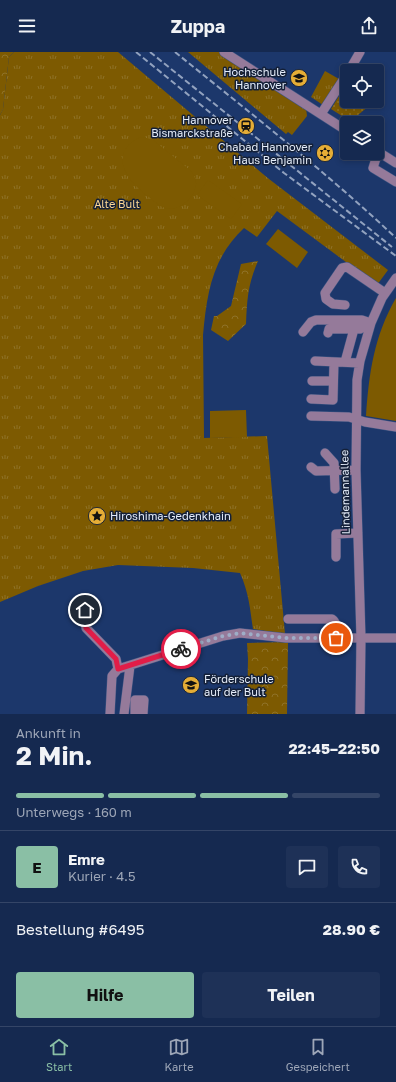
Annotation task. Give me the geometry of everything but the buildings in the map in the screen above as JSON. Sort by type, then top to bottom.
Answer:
[{"type":"street","points":[[353,64],[360,52]]},
{"type":"street","points":[[228,53],[340,126]]},
{"type":"street","points":[[321,114],[340,85]]},
{"type":"street","points":[[384,155],[396,163]]},
{"type":"street","points":[[375,160],[373,168],[396,182]]},
{"type":"street","points":[[345,305],[333,304],[326,299],[325,293],[342,268],[347,267],[385,293]]},
{"type":"street","name":"Lindemannallee","points":[[360,714],[361,638],[356,470],[356,395],[360,363],[371,322],[385,293],[396,278]]},
{"type":"street","points":[[303,332],[311,322],[316,320],[348,327]]},
{"type":"street","points":[[328,333],[329,330],[348,327],[362,320],[371,322]]},
{"type":"street","points":[[311,399],[333,400],[333,382],[348,327]]},
{"type":"street","points":[[315,362],[360,363]]},
{"type":"street","points":[[312,381],[333,382]]},
{"type":"street","points":[[311,416],[349,417],[365,422],[396,427]]},
{"type":"street","points":[[325,453],[334,463],[335,490]]},
{"type":"street","points":[[311,466],[316,471],[356,470]]},
{"type":"street","points":[[336,557],[336,534],[358,533]]},
{"type":"street","points":[[85,610],[86,628],[116,659],[118,669]]},
{"type":"street","points":[[288,619],[332,619],[336,624],[336,638]]},
{"type":"street","points":[[110,714],[112,676],[118,669],[230,634],[240,633],[286,638],[396,638]]},
{"type":"street","points":[[130,666],[124,710],[135,710],[135,700],[144,700],[143,714]]},
{"type":"green space","points":[[0,52],[14,52],[9,57],[3,109],[0,115]]},
{"type":"green space","name":"Alte Bult","points":[[14,52],[118,52],[269,179],[388,270],[377,285],[277,211],[257,237],[244,228],[233,239],[218,264],[209,291],[203,335],[204,438],[267,436],[285,634],[253,629],[247,594],[240,573],[193,568],[118,565],[83,571],[38,586],[0,602],[0,115],[3,109],[9,57]]},
{"type":"green space","points":[[188,52],[221,52],[306,108],[307,116],[292,135],[288,132],[286,134]]},
{"type":"green space","points":[[325,71],[339,79],[323,105],[311,97]]},
{"type":"green space","points":[[340,94],[340,108],[366,108],[357,116],[342,116],[331,109]]},
{"type":"green space","points":[[140,137],[153,140],[190,170],[194,175],[196,183],[194,192],[181,206],[174,209],[161,207],[141,191],[128,176],[122,160],[124,152],[130,144]]},
{"type":"green space","points":[[208,180],[242,204],[231,219],[197,195]]},
{"type":"green space","points":[[278,229],[308,252],[297,268],[266,244]]},
{"type":"green space","points":[[258,261],[252,277],[249,292],[246,324],[228,341],[211,330],[214,316],[217,316],[231,306],[241,264]]},
{"type":"green space","points":[[396,298],[396,421],[366,416],[374,355],[382,326]]},
{"type":"green space","points":[[246,410],[247,437],[210,438],[210,411]]},
{"type":"green space","points":[[288,642],[287,714],[247,714],[247,643]]},
{"type":"railway","points":[[136,52],[284,173],[396,256]]},
{"type":"railway","points":[[150,52],[392,247]]},
{"type":"railway","points":[[175,52],[315,166],[396,238]]},
{"type":"way so far","points":[[181,649],[230,634],[240,633],[286,638],[336,638]]},
{"type":"place","name":"Hochschule Hannover","points":[[299,78]]},
{"type":"place","name":"Hannover Bismarckstraße","points":[[246,126]]},
{"type":"place","name":"Chabad Hannover Haus Benjamin","points":[[325,153]]},
{"type":"place","name":"Hiroshima-Gedenkhain","points":[[97,516]]},
{"type":"place","name":"Förderschule auf der Bult","points":[[191,685]]},
{"type":"route","points":[[85,610],[86,628],[116,659],[118,669],[181,649]]}]
